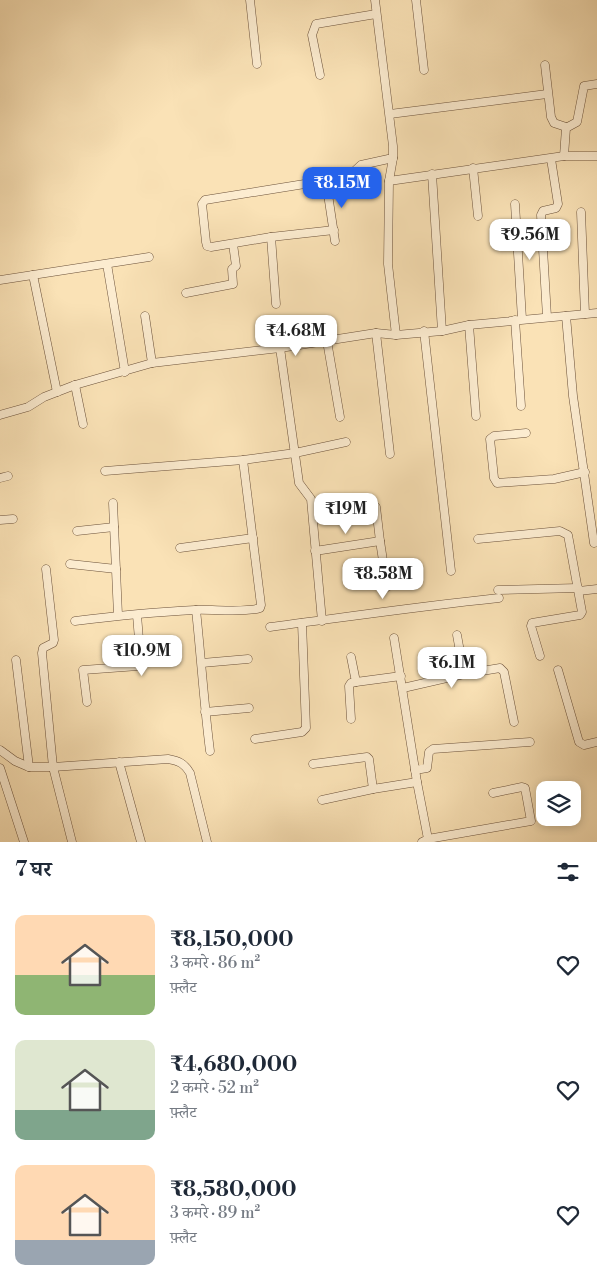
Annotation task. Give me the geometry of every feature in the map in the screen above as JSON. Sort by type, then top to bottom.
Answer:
[{"type":"street","points":[[250,0],[257,64]]},
{"type":"street","points":[[375,0],[390,114],[393,158],[389,181],[388,264],[396,334]]},
{"type":"street","points":[[416,0],[424,70]]},
{"type":"street","points":[[320,75],[312,35],[316,24],[376,14]]},
{"type":"street","points":[[545,65],[547,94],[553,121],[556,124],[566,127],[576,122],[584,86],[597,84]]},
{"type":"street","points":[[390,114],[547,94]]},
{"type":"street","points":[[564,156],[566,127]]},
{"type":"street","points":[[389,181],[564,156],[597,156]]},
{"type":"street","points":[[334,230],[213,248],[207,244],[202,205],[203,201],[348,177],[361,165],[393,158]]},
{"type":"street","points":[[547,317],[541,215],[543,211],[556,208],[558,204],[550,159]]},
{"type":"street","points":[[473,168],[478,216]]},
{"type":"street","points":[[432,174],[442,331]]},
{"type":"street","points":[[326,181],[335,241]]},
{"type":"street","points":[[515,204],[521,406]]},
{"type":"street","points":[[581,212],[585,314]]},
{"type":"street","points":[[271,238],[276,304]]},
{"type":"street","points":[[186,293],[233,284],[232,269],[236,266],[233,244]]},
{"type":"street","points":[[0,280],[149,257]]},
{"type":"street","points":[[107,264],[124,372]]},
{"type":"street","points":[[33,275],[57,392]]},
{"type":"street","points":[[0,415],[28,407],[75,385],[152,363],[280,348],[376,333],[396,334],[442,331],[469,325],[597,313]]},
{"type":"street","points":[[145,316],[152,363]]},
{"type":"street","points":[[566,316],[573,396],[594,542]]},
{"type":"street","points":[[469,325],[476,416]]},
{"type":"street","points":[[424,331],[451,571]]},
{"type":"street","points":[[376,333],[390,454]]},
{"type":"street","points":[[327,341],[340,417]]},
{"type":"street","points":[[280,348],[299,483],[310,499],[322,621]]},
{"type":"street","points":[[75,385],[83,424]]},
{"type":"street","points":[[526,433],[494,436],[490,439],[494,478],[497,483],[554,479],[585,472]]},
{"type":"street","points":[[105,471],[243,460],[295,453],[346,442]]},
{"type":"street","points":[[76,621],[118,615],[260,608],[262,604],[243,460]]},
{"type":"street","points":[[113,503],[118,615]]},
{"type":"street","points":[[376,507],[387,587]]},
{"type":"street","points":[[0,520],[13,519]]},
{"type":"street","points":[[77,531],[114,527]]},
{"type":"street","points":[[478,539],[560,531],[566,533],[570,539],[582,611],[580,615],[532,623],[531,626],[540,656]]},
{"type":"street","points":[[180,548],[253,538]]},
{"type":"street","points":[[315,551],[380,541]]},
{"type":"street","points":[[70,564],[116,569]]},
{"type":"street","points":[[46,569],[54,640],[53,643],[43,648],[42,653],[53,767],[72,842]]},
{"type":"street","points":[[270,627],[499,594],[597,589]]},
{"type":"street","points":[[196,610],[210,751]]},
{"type":"street","points":[[87,702],[83,670],[138,666],[141,664],[137,615]]},
{"type":"street","points":[[254,739],[302,732],[306,728],[302,622]]},
{"type":"street","points":[[458,635],[464,674]]},
{"type":"street","points":[[394,638],[425,840],[531,821],[525,788],[522,787],[492,794]]},
{"type":"street","points":[[351,657],[356,682]]},
{"type":"street","points":[[202,664],[248,659]]},
{"type":"street","points":[[16,660],[29,767]]},
{"type":"street","points":[[403,688],[498,668],[503,670],[514,722]]},
{"type":"street","points":[[558,670],[580,742],[584,745],[597,742]]},
{"type":"street","points":[[351,719],[349,686],[351,683],[401,676]]},
{"type":"street","points":[[205,712],[249,708]]},
{"type":"street","points":[[415,770],[427,768],[428,756],[434,748],[530,742]]},
{"type":"street","points":[[0,750],[15,762],[29,767],[178,760],[186,766],[190,774],[207,842]]},
{"type":"street","points":[[313,764],[367,757],[369,759],[373,789]]},
{"type":"street","points":[[119,762],[141,842]]},
{"type":"street","points":[[0,768],[24,842]]},
{"type":"street","points":[[322,800],[417,782]]}]
